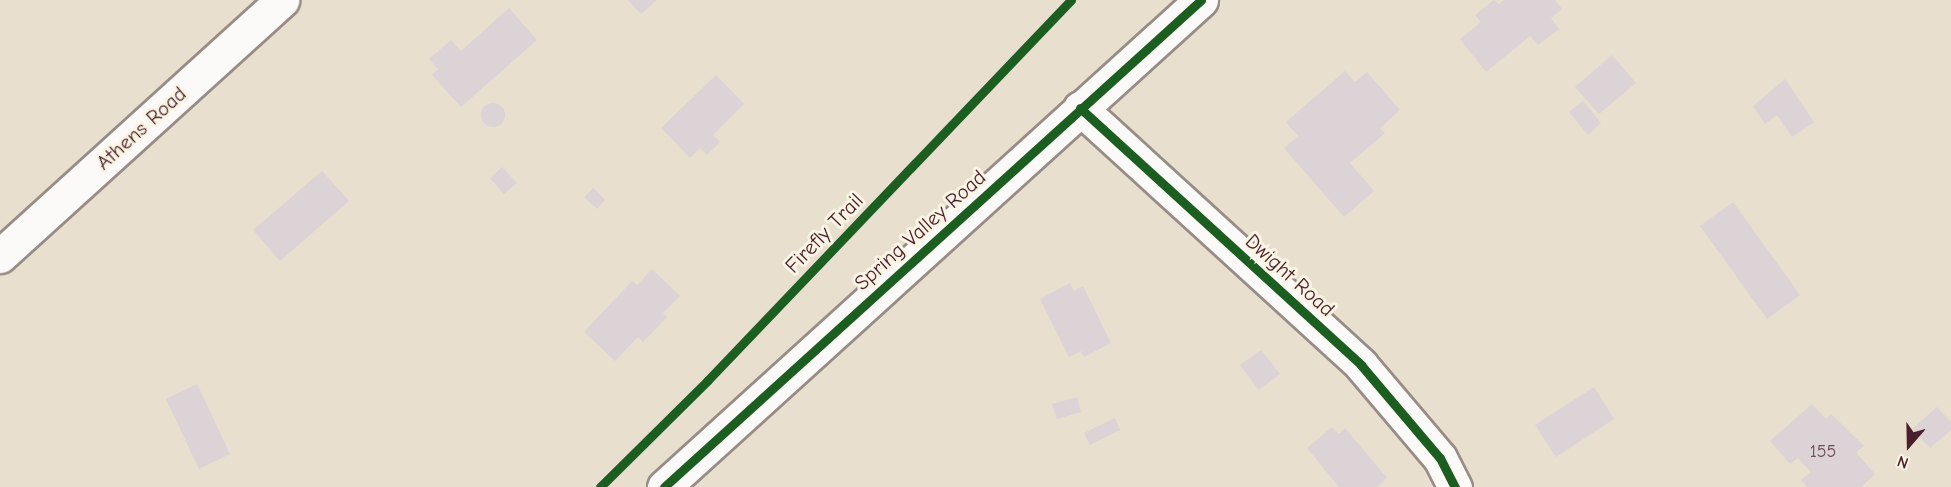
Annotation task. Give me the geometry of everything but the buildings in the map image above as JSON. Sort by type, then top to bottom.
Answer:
[{"type":"street","name":"Athens Road","points":[[0,256],[282,0]]},
{"type":"street","name":"Spring Valley Road","points":[[664,487],[1201,0]]},
{"type":"street","name":"Dwight Road","points":[[1080,108],[1361,365],[1440,458],[1455,487]]},
{"type":"cycle path","name":"Firefly Trail","points":[[600,487],[707,381],[1071,0]]},
{"type":"cycle path","points":[[664,487],[1201,0]]},
{"type":"cycle path","points":[[1080,108],[1361,365],[1440,458],[1455,487]]}]
